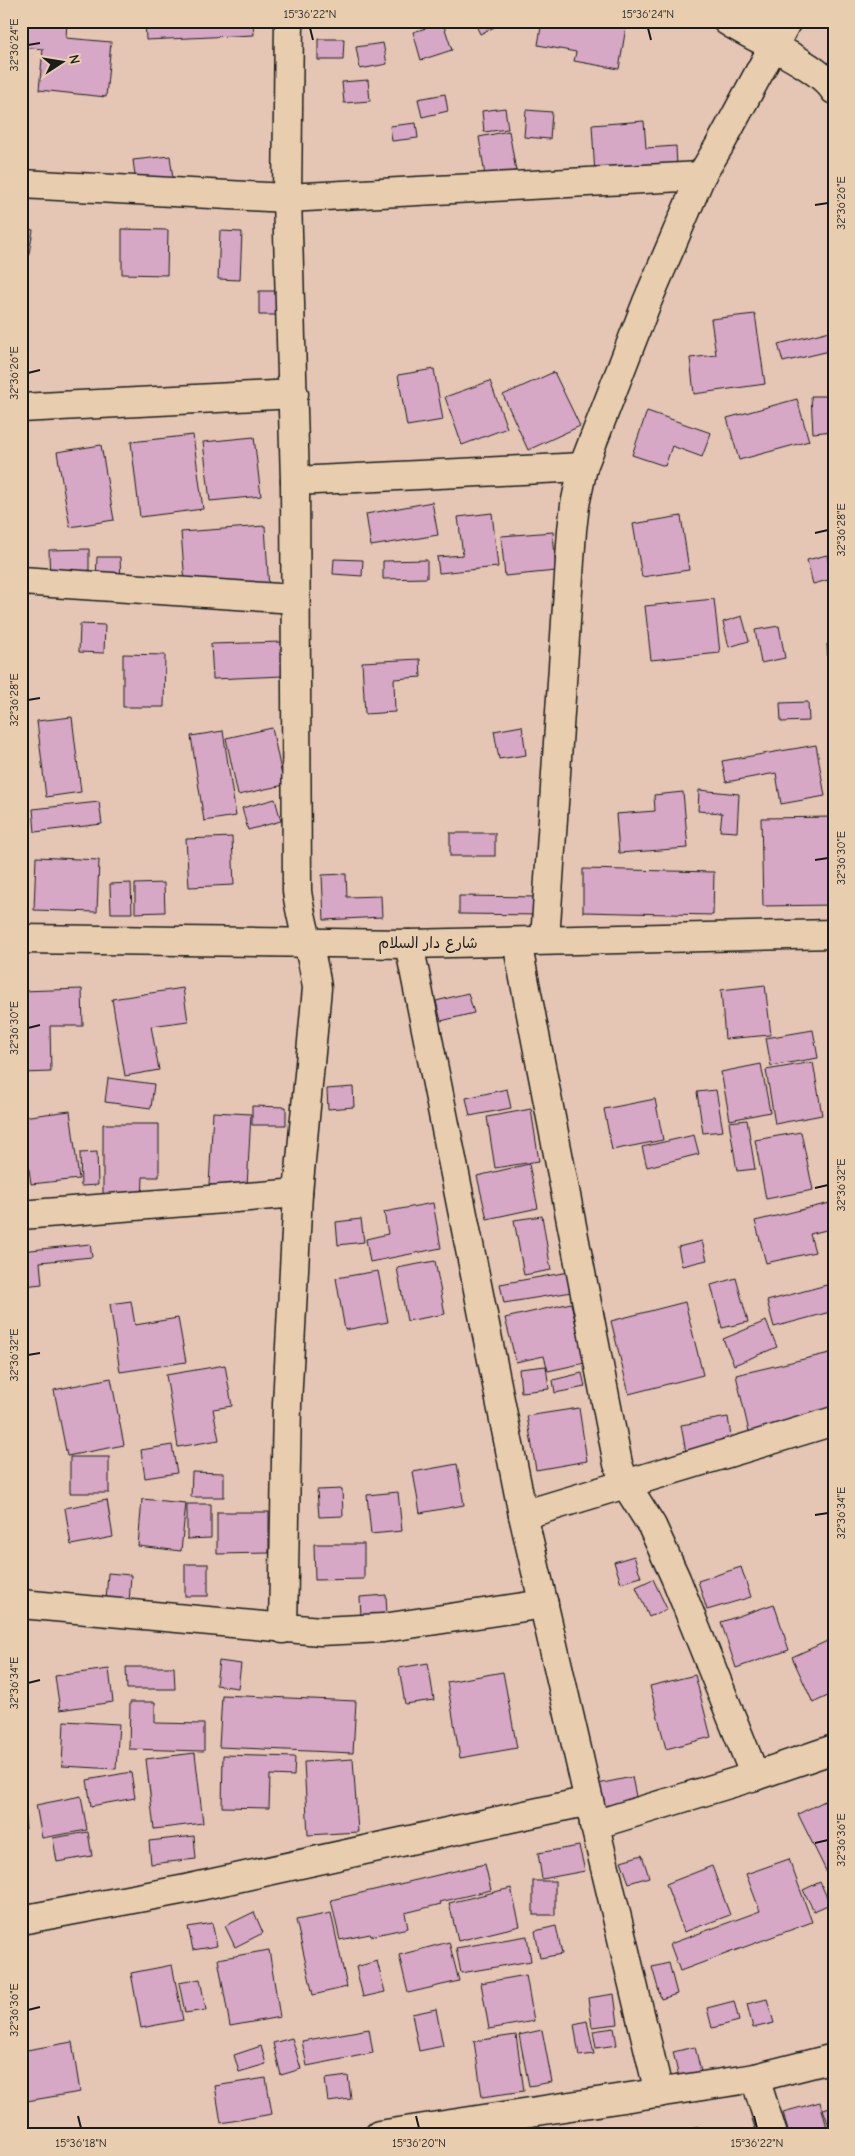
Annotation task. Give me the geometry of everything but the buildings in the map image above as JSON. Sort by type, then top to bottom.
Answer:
[{"type":"street","points":[[283,1629],[287,1404],[298,1193],[317,988],[315,967],[300,913],[297,891],[294,394],[287,198],[289,21]]},
{"type":"street","points":[[727,21],[813,70],[830,84],[834,90]]},
{"type":"street","points":[[545,940],[572,530],[583,467],[648,302],[701,176],[787,21]]},
{"type":"street","points":[[21,184],[287,198],[701,176]]},
{"type":"street","points":[[21,408],[294,394]]},
{"type":"street","points":[[295,481],[583,467]]},
{"type":"street","points":[[21,580],[295,599]]},
{"type":"street","name":"شارع دار السلام","points":[[21,939],[409,944],[834,934]]},
{"type":"street","points":[[517,942],[618,1464],[625,1483],[652,1526],[676,1579],[755,1776]]},
{"type":"street","points":[[409,944],[524,1515],[591,1813],[659,2093]]},
{"type":"street","points":[[21,1214],[298,1193]]},
{"type":"street","points":[[524,1515],[834,1421]]},
{"type":"street","points":[[22,1597],[283,1629],[353,1631],[544,1604]]},
{"type":"street","points":[[21,1920],[591,1813],[755,1776],[834,1749]]},
{"type":"street","points":[[379,2135],[453,2130],[754,2078],[834,2058]]},
{"type":"street","points":[[754,2078],[773,2135]]}]
